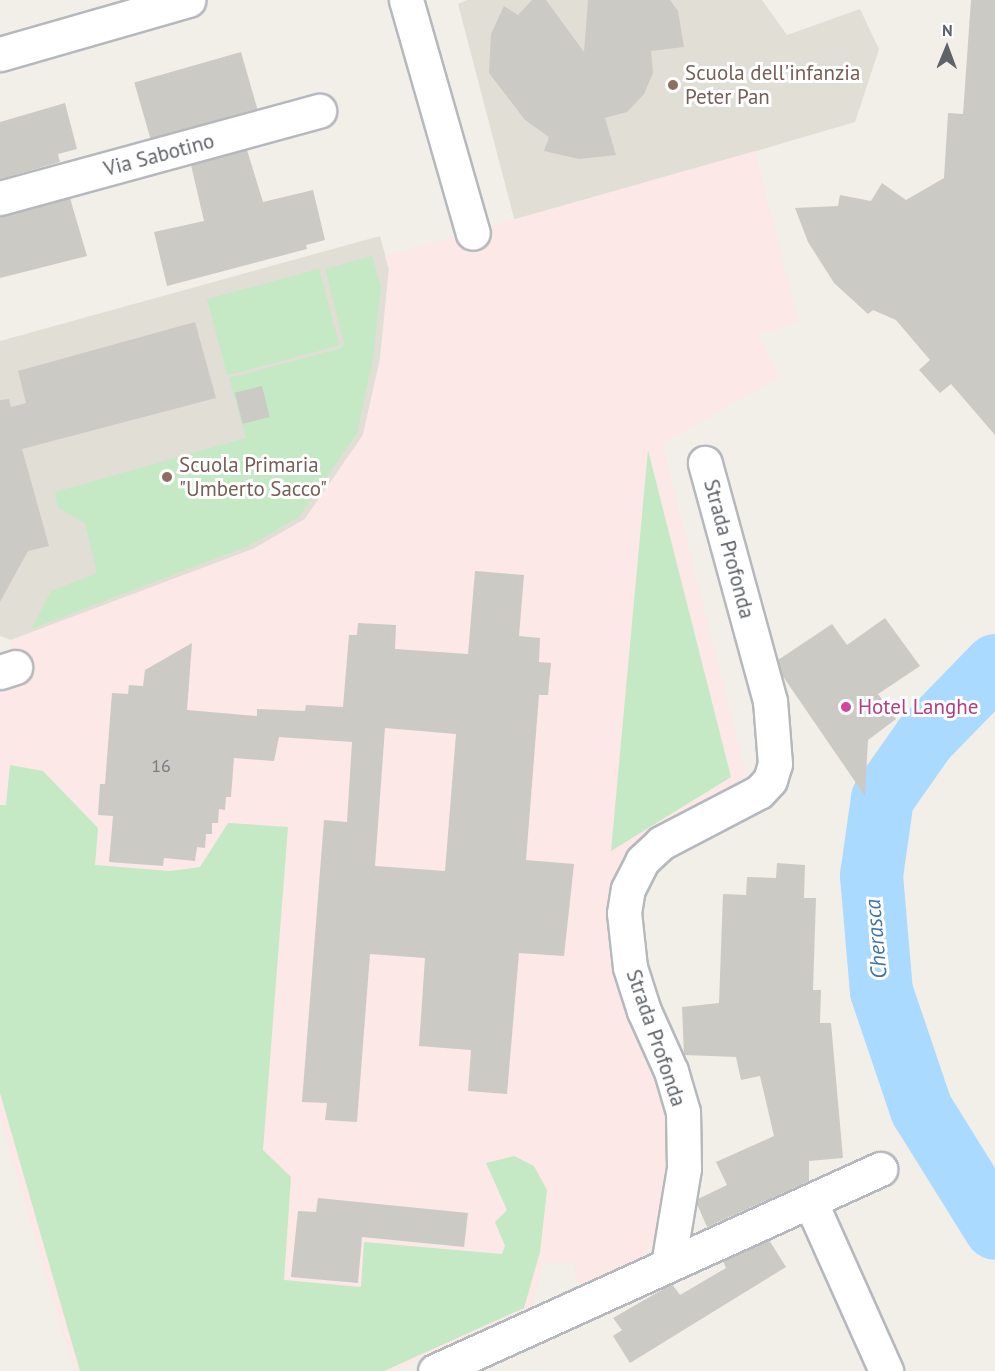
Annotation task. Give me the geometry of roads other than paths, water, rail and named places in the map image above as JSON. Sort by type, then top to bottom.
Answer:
[{"type":"street","points":[[0,54],[188,0]]},
{"type":"street","points":[[406,0],[473,233]]},
{"type":"street","name":"Via Sabotino","points":[[0,198],[319,111]]},
{"type":"street","name":"Strada Profonda","points":[[669,1265],[684,1168],[683,1112],[671,1071],[644,1011],[630,967],[624,913],[628,889],[642,861],[661,843],[759,792],[770,780],[775,764],[770,700],[705,463]]},
{"type":"street","points":[[435,1371],[476,1363],[669,1265],[812,1203],[880,1169]]},
{"type":"street","points":[[812,1203],[886,1371]]},
{"type":"waterway","name":"Cherasca","points":[[995,665],[924,738],[882,798],[871,875],[881,991],[921,1109],[995,1228]]},
{"type":"place","name":"Scuola dell'infanzia Peter Pan","points":[[673,85]]},
{"type":"place","name":"Scuola Primaria \"Umberto Sacco\"","points":[[167,477]]},
{"type":"place","name":"Hotel Langhe","points":[[846,707]]}]
